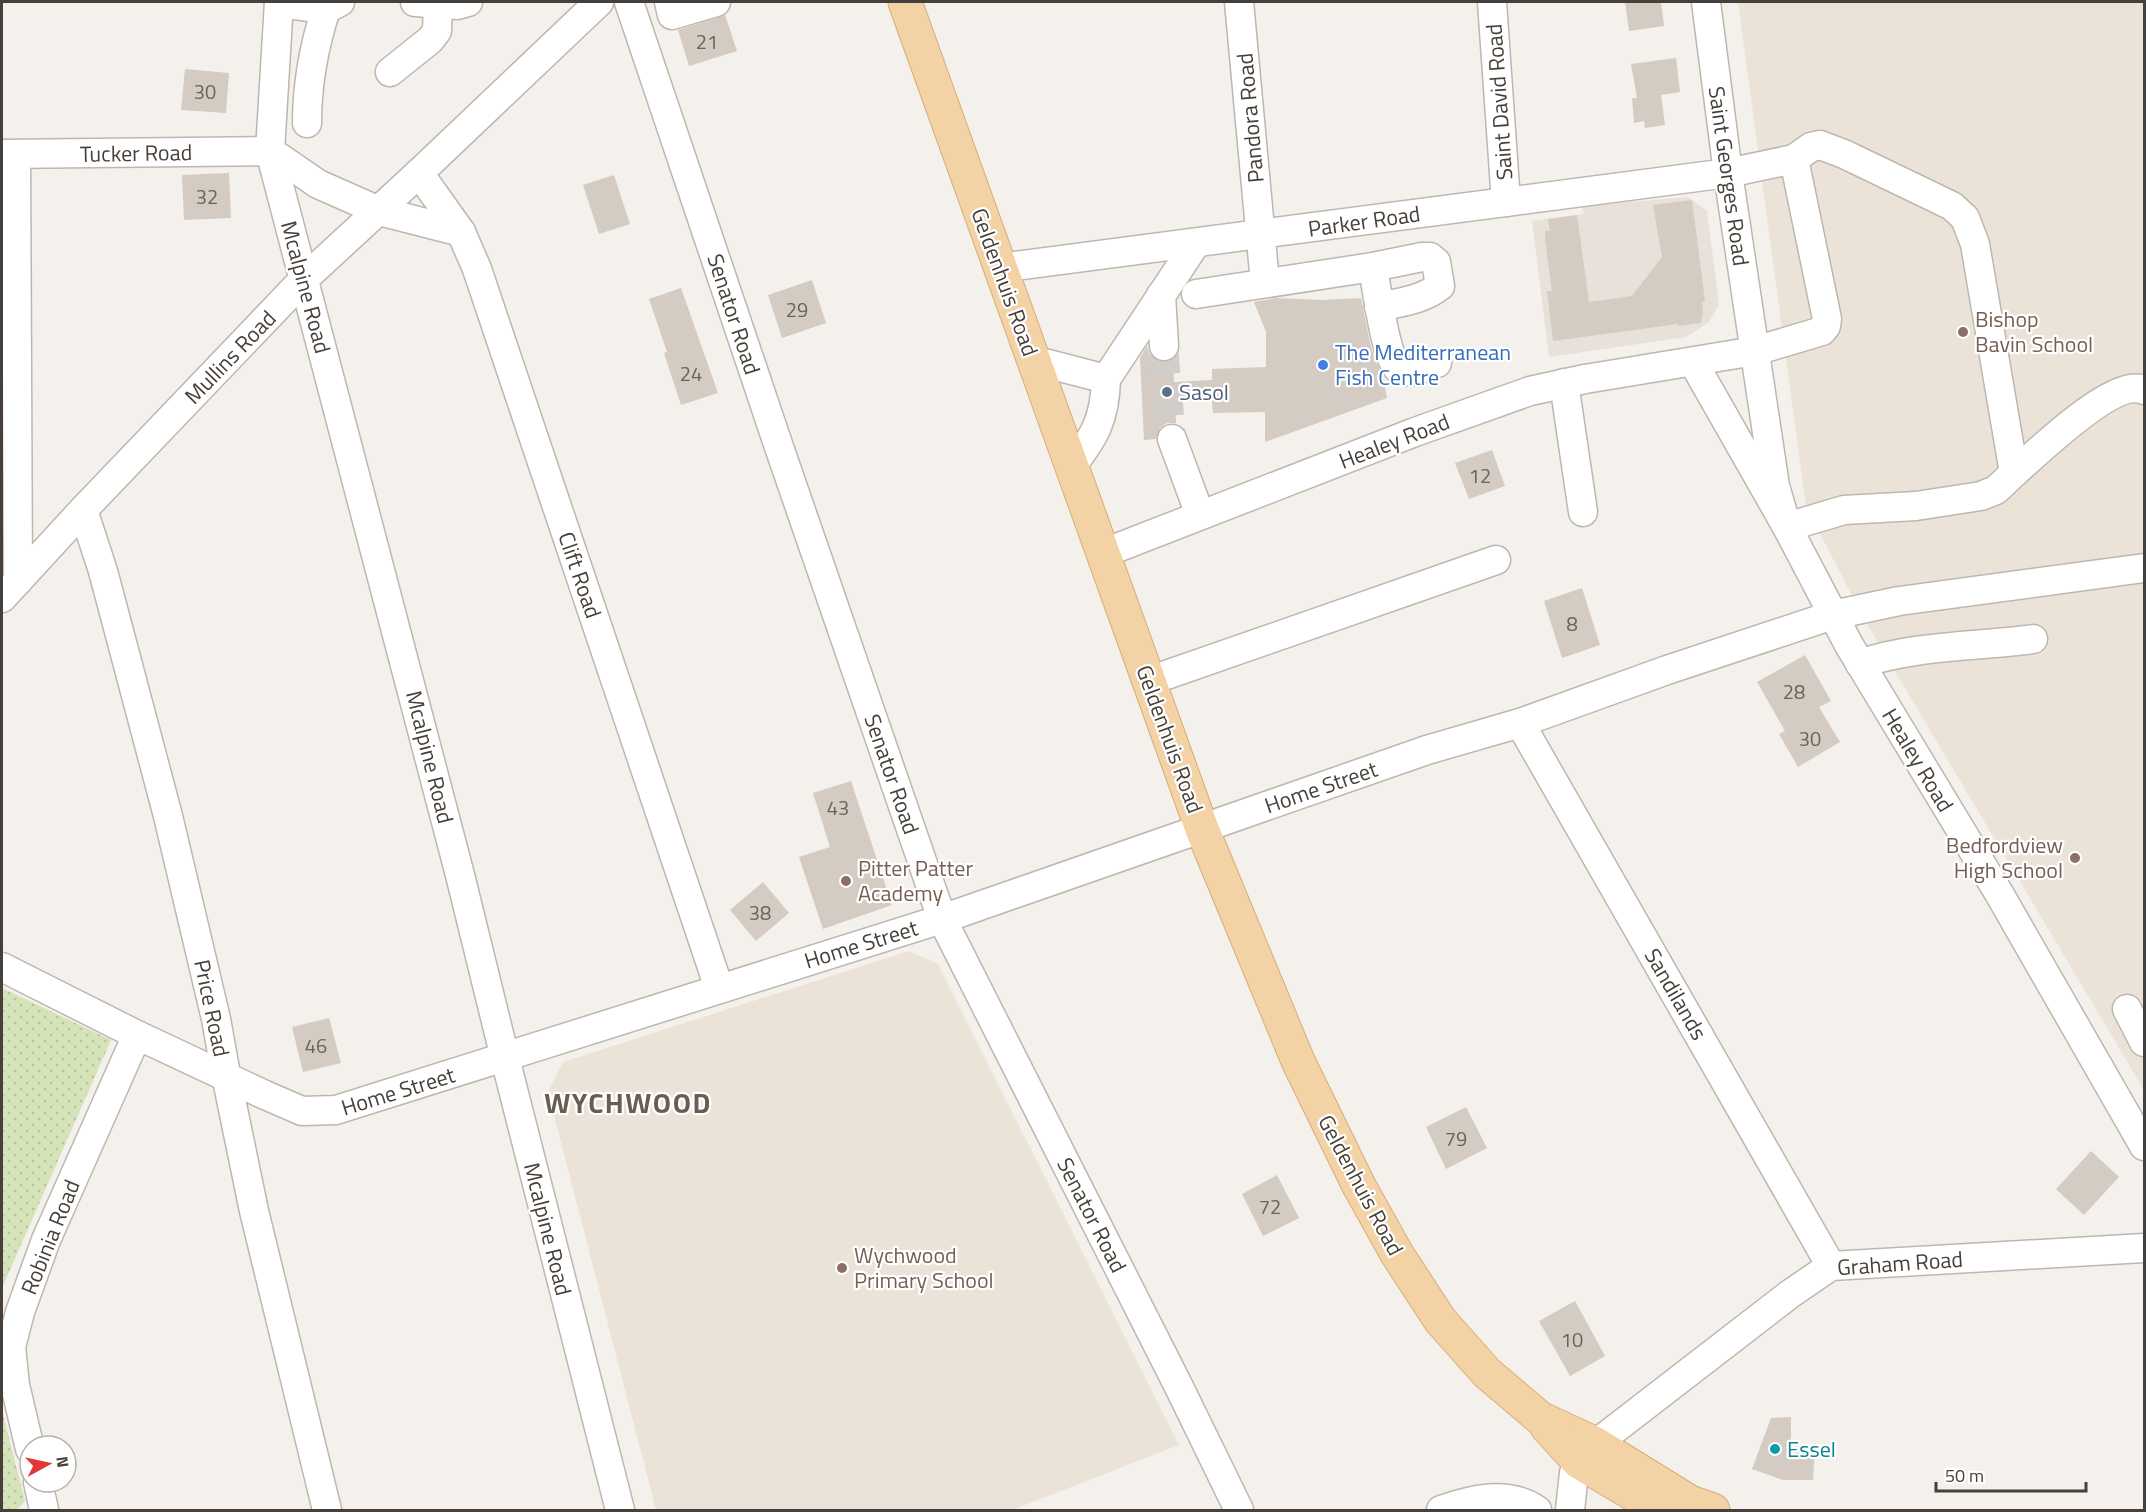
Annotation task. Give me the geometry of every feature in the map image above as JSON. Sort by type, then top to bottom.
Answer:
[{"type":"main road","name":"Geldenhuis Road","points":[[905,2],[1202,828],[1313,1093],[1359,1186],[1397,1254],[1440,1320],[1486,1373],[1654,1506]]},
{"type":"main road","name":"Geldenhuis Road","points":[[1588,1453],[1690,1502],[1713,1510]]},
{"type":"main road","points":[[1616,1510],[1654,1506]]},
{"type":"street","points":[[279,2],[333,5],[319,33],[308,87],[307,123]]},
{"type":"street","name":"Mcalpine Road","points":[[279,2],[270,151],[449,831],[621,1510]]},
{"type":"street","points":[[390,72],[437,32],[426,2],[457,5],[468,2]]},
{"type":"street","name":"Mullins Road","points":[[10,590],[83,510],[304,279],[599,2]]},
{"type":"street","name":"Senator Road","points":[[629,2],[942,919],[1239,1510]]},
{"type":"street","points":[[640,30],[670,8],[716,2]]},
{"type":"street","name":"Pandora Road","points":[[1239,2],[1265,283]]},
{"type":"street","name":"Saint David Road","points":[[1492,2],[1506,202]]},
{"type":"street","name":"Saint Georges Road","points":[[1706,2],[1728,173],[1755,351]]},
{"type":"street","name":"Parker Road","points":[[999,268],[1728,173],[1794,159],[1811,147],[1820,145],[1952,206],[1965,218],[1975,244],[2014,473]]},
{"type":"street","points":[[270,151],[318,184],[379,211],[461,232]]},
{"type":"street","name":"Tucker Road","points":[[9,154],[270,151]]},
{"type":"street","points":[[9,154],[10,590]]},
{"type":"street","points":[[1755,351],[1815,334],[1826,326],[1827,319],[1794,159]]},
{"type":"street","name":"Clift Road","points":[[419,173],[461,232],[481,280],[719,988]]},
{"type":"street","points":[[1071,467],[1092,441],[1101,420],[1106,402],[1106,379],[1196,243]]},
{"type":"street","points":[[1196,294],[1373,267],[1422,257],[1430,257],[1436,262],[1440,286],[1424,297],[1379,307]]},
{"type":"street","points":[[1373,267],[1379,307],[1392,363],[1401,370],[1412,371],[1437,363]]},
{"type":"street","points":[[1161,296],[1164,345]]},
{"type":"street","name":"Healey Road","points":[[1104,553],[1415,432],[1530,391],[1564,383],[1755,351],[1777,493],[1787,527]]},
{"type":"street","points":[[1033,360],[1106,379]]},
{"type":"street","name":"Healey Road","points":[[1693,362],[1787,527],[1860,664],[2000,895],[2145,1146]]},
{"type":"street","points":[[1564,383],[1583,512]]},
{"type":"street","points":[[1787,527],[1844,510],[1916,506],[1981,496],[1996,490],[2088,409],[2116,394],[2139,388],[2145,390]]},
{"type":"street","points":[[1172,439],[1200,515]]},
{"type":"street","name":"Price Road","points":[[83,510],[103,571],[168,816],[216,1019],[254,1211],[327,1510]]},
{"type":"street","points":[[1149,681],[1496,560]]},
{"type":"street","name":"Home Street","points":[[2,967],[138,1035],[302,1111],[336,1110],[942,919],[1427,750],[1520,723],[1666,670],[1833,615],[1899,601],[2145,568]]},
{"type":"street","points":[[1860,664],[1885,656],[1922,649],[1988,645],[2033,639]]},
{"type":"street","name":"Sandilands","points":[[1520,723],[1831,1266]]},
{"type":"street","points":[[2127,1009],[2145,1042]]},
{"type":"street","name":"Robinia Road","points":[[26,1434],[15,1385],[10,1347],[17,1321],[46,1240],[138,1035]]},
{"type":"street","name":"Graham Road","points":[[1588,1453],[1799,1287],[1831,1266],[2145,1248]]},
{"type":"street","points":[[1570,1510],[1572,1482],[1588,1453]]},
{"type":"street","points":[[41,1494],[44,1510]]},
{"type":"street","points":[[1441,1510],[1467,1502],[1497,1497],[1516,1500],[1537,1510]]},
{"type":"shaded area","name":"Bishop Bavin School","points":[[1738,2],[2144,2],[2144,1090],[1868,626],[1806,507]]},
{"type":"shaded area","points":[[1688,197],[1707,211],[1719,305],[1709,322],[1686,337],[1549,357],[1532,221],[1584,214],[1582,206]]},
{"type":"shaded area","name":"Wychwood Primary School","points":[[909,951],[938,964],[1179,1445],[1012,1510],[656,1510],[548,1092],[563,1062]]},
{"type":"green space","points":[[2,988],[111,1040],[2,1288]]},
{"type":"green space","points":[[2,1410],[18,1473],[18,1494],[23,1494],[25,1501],[17,1510],[2,1510]]},
{"type":"building","points":[[1625,2],[1661,2],[1664,26],[1629,31]]},
{"type":"building","points":[[725,15],[737,51],[689,66],[678,30]]},
{"type":"building","points":[[1676,58],[1680,92],[1661,95],[1665,125],[1645,128],[1644,121],[1634,123],[1632,98],[1637,98],[1631,64]]},
{"type":"building","points":[[185,69],[229,73],[226,113],[181,110]]},
{"type":"building","points":[[229,173],[231,218],[184,220],[182,175]]},
{"type":"building","points":[[614,175],[630,224],[599,234],[583,185]]},
{"type":"building","points":[[1692,200],[1705,301],[1702,302],[1701,323],[1553,341],[1547,291],[1552,291],[1545,240],[1545,231],[1550,231],[1548,219],[1577,215],[1589,302],[1632,296],[1662,257],[1653,205]]},
{"type":"building","points":[[812,280],[826,323],[782,338],[768,295]]},
{"type":"building","points":[[681,288],[718,393],[681,405],[664,353],[667,352],[649,299]]},
{"type":"building","name":"The Mediterranean Fish Centre","points":[[1276,298],[1323,300],[1361,298],[1370,343],[1383,376],[1387,398],[1265,442],[1265,412],[1213,413],[1212,400],[1175,402],[1176,423],[1167,423],[1160,428],[1156,439],[1144,440],[1140,358],[1147,346],[1150,355],[1156,360],[1164,362],[1173,360],[1174,382],[1212,380],[1212,369],[1266,367],[1266,332],[1254,302]]},
{"type":"building","points":[[1492,450],[1505,486],[1469,499],[1455,463]]},
{"type":"building","points":[[1582,588],[1600,645],[1562,658],[1544,601]]},
{"type":"building","points":[[1805,655],[1831,701],[1819,707],[1840,742],[1798,767],[1779,734],[1785,731],[1757,682]]},
{"type":"building","name":"Pitter Patter Academy","points":[[851,781],[892,905],[823,929],[799,857],[830,847],[813,793]]},
{"type":"building","points":[[763,882],[789,913],[756,941],[730,910]]},
{"type":"building","points":[[329,1018],[341,1063],[303,1072],[292,1027]]},
{"type":"building","points":[[1466,1107],[1487,1148],[1446,1169],[1426,1127]]},
{"type":"building","points":[[2091,1151],[2119,1177],[2084,1215],[2056,1189]]},
{"type":"building","points":[[1277,1175],[1299,1218],[1263,1236],[1242,1194]]},
{"type":"building","points":[[1575,1301],[1605,1356],[1570,1376],[1539,1321]]},
{"type":"building","name":"Essel","points":[[1791,1417],[1791,1449],[1815,1448],[1813,1480],[1783,1480],[1752,1469],[1771,1418]]},
{"type":"tunnel","points":[[1164,346],[1172,439]]},
{"type":"place","name":"Bishop Bavin School","points":[[1963,332]]},
{"type":"place","name":"The Mediterranean Fish Centre","points":[[1323,365]]},
{"type":"place","name":"Sasol","points":[[1167,392]]},
{"type":"place","name":"Bedfordview High School","points":[[2075,858]]},
{"type":"place","name":"Pitter Patter Academy","points":[[846,881]]},
{"type":"place","name":"Wychwood Primary School","points":[[842,1268]]},
{"type":"place","name":"Essel","points":[[1775,1449]]},
{"type":"district","name":"WYCHWOOD","points":[[628,1102]]}]
